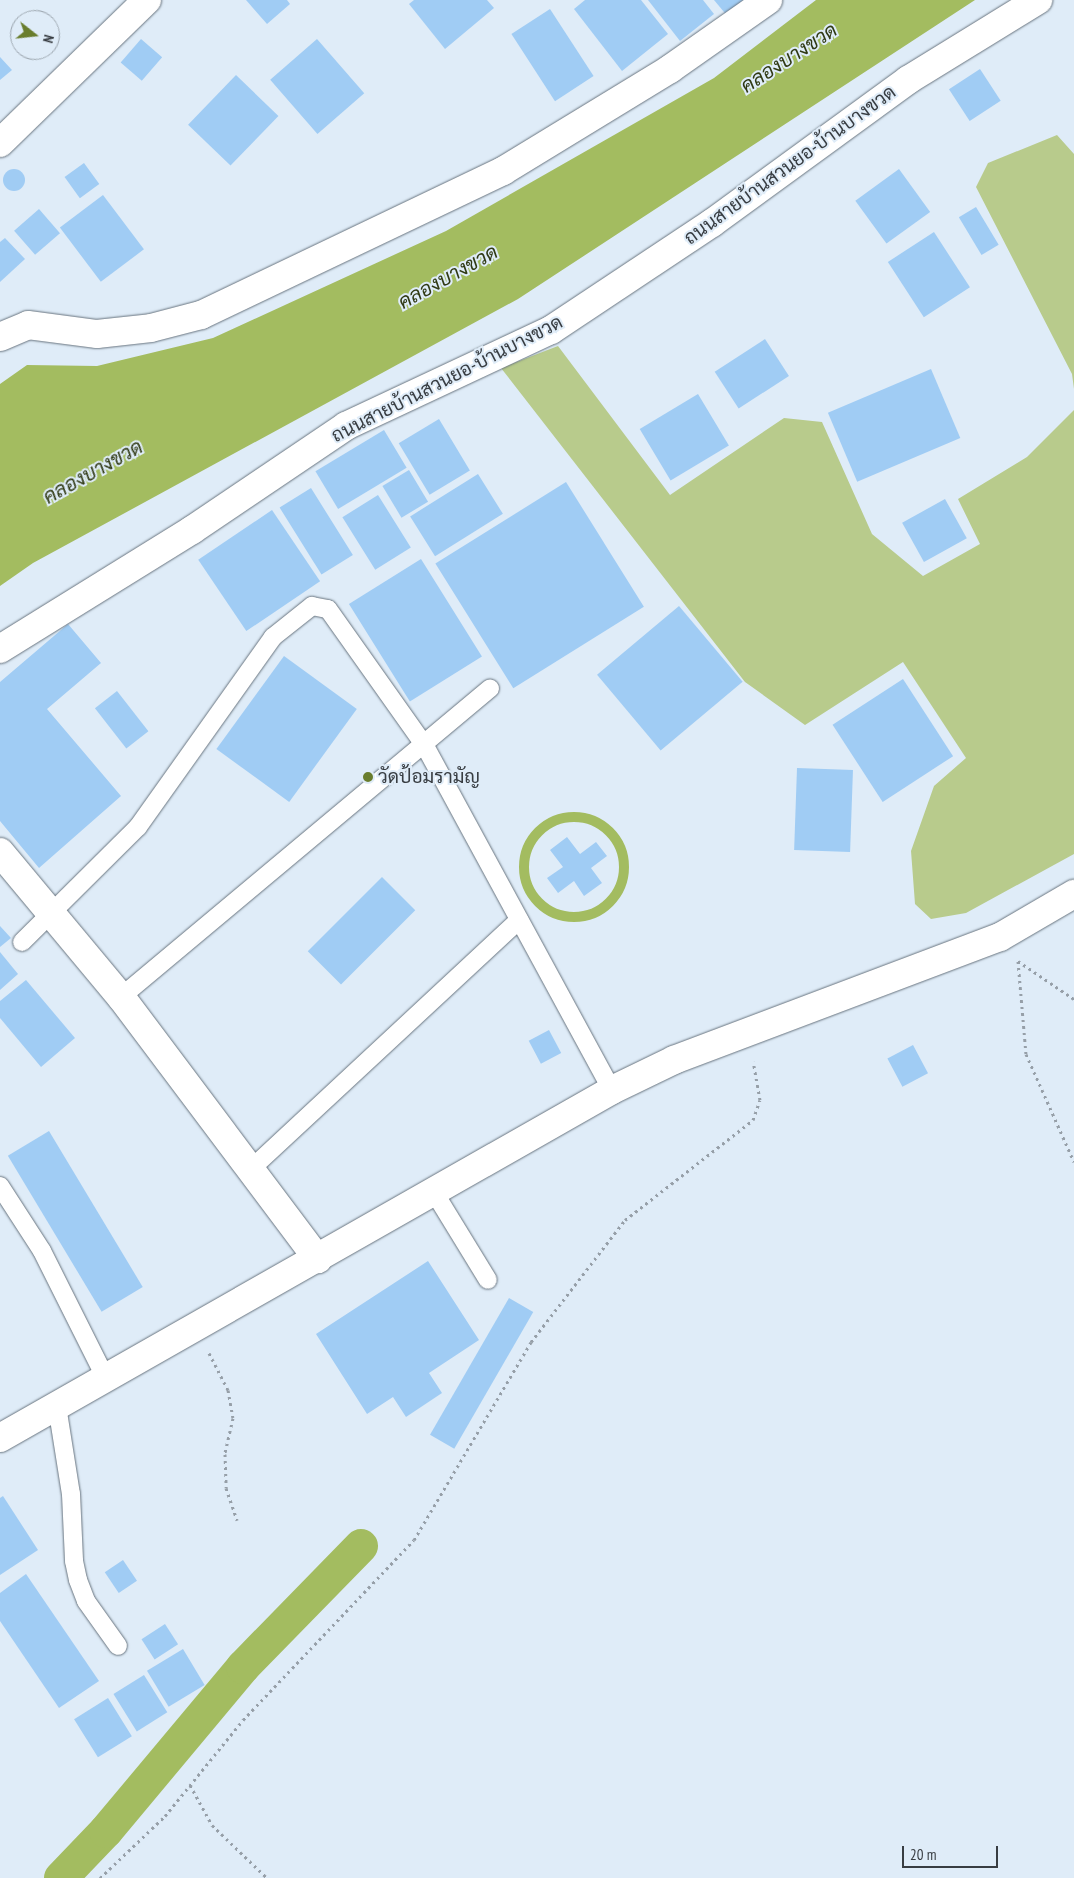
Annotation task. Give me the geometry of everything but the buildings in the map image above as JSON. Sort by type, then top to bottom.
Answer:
[{"type":"street","points":[[0,143],[147,0]]},
{"type":"street","points":[[2,332],[28,325],[97,334],[151,328],[201,315],[503,171],[670,69],[768,0]]},
{"type":"street","name":"ถนนสายบ้านสวนยอ-บ้านบางขวด","points":[[0,649],[192,530],[346,426],[551,330],[712,223],[908,80],[1038,0]]},
{"type":"street","points":[[0,852],[121,997],[318,1259]]},
{"type":"street","points":[[0,1438],[318,1259],[612,1090],[674,1060],[1000,937],[1074,894]]},
{"type":"lane","points":[[22,942],[53,915],[138,827],[273,637],[312,606],[328,608],[425,746],[612,1090]]},
{"type":"lane","points":[[121,997],[425,746],[490,689]]},
{"type":"lane","points":[[251,1170],[519,920]]},
{"type":"lane","points":[[0,1186],[42,1252],[106,1379]]},
{"type":"lane","points":[[434,1192],[488,1280]]},
{"type":"lane","points":[[57,1406],[71,1494],[74,1561],[78,1580],[86,1601],[118,1646]]},
{"type":"path","points":[[1000,937],[1018,960],[1074,999]]},
{"type":"path","points":[[1018,960],[1026,1054],[1074,1162]]},
{"type":"path","points":[[100,1878],[166,1816],[243,1720],[414,1540],[531,1342],[625,1220],[753,1120],[760,1100],[748,1032]]},
{"type":"path","points":[[196,1328],[228,1390],[233,1418],[225,1454],[226,1488],[237,1520]]},
{"type":"path","points":[[190,1785],[212,1825],[267,1878]]},
{"type":"shaded area","points":[[1057,135],[1074,154],[1074,389],[1072,374],[976,187],[988,163]]},
{"type":"shaded area","points":[[558,346],[670,495],[784,418],[822,422],[872,534],[923,576],[980,544],[958,499],[1027,457],[1074,410],[1074,854],[966,913],[931,919],[915,904],[911,851],[934,786],[966,758],[903,662],[805,725],[745,682],[501,368]]},
{"type":"water","name":"คลองบางขวด","points":[[816,0],[975,0],[518,299],[33,563],[0,586],[0,384],[27,365],[97,366],[213,338],[446,231],[714,78]]},
{"type":"waterway","points":[[574,817],[584,818],[602,825],[616,839],[623,857],[624,867],[623,877],[616,895],[602,909],[584,916],[574,917],[564,916],[546,909],[532,895],[525,877],[524,867],[525,857],[532,839],[546,825],[564,818],[574,817]]},
{"type":"waterway","points":[[61,1878],[106,1831],[243,1667],[361,1546]]},
{"type":"place","name":"วัดป้อมรามัญ","points":[[368,777]]}]
